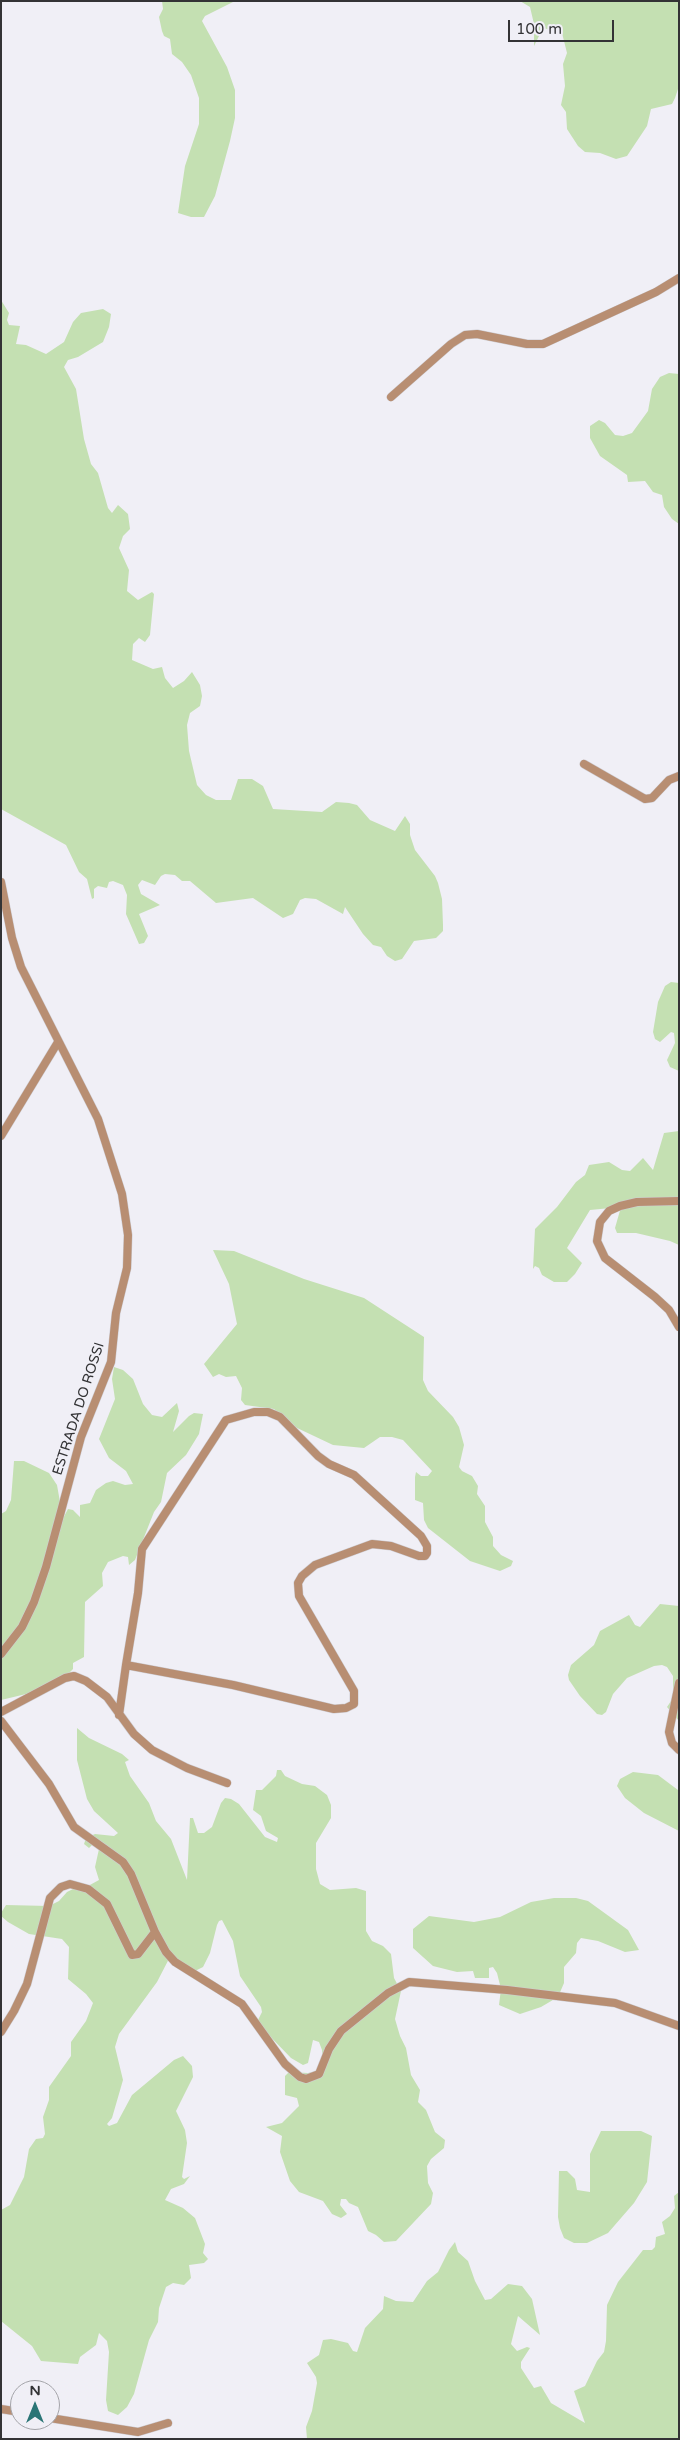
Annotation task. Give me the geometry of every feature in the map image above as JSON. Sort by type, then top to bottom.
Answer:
[{"type":"street","points":[[391,397],[451,344],[465,335],[477,334],[527,344],[543,344],[558,339],[656,292],[679,278]]},
{"type":"street","points":[[584,764],[645,800],[652,798],[669,780],[679,776]]},
{"type":"street","name":"ESTRADA DO ROSSI","points":[[1,882],[12,938],[21,966],[98,1119],[122,1194],[128,1235],[126,1268],[116,1313],[111,1362],[81,1437],[46,1567],[34,1602],[22,1627],[1,1654]]},
{"type":"street","points":[[1,1136],[58,1042]]},
{"type":"street","points":[[679,1201],[637,1202],[609,1211],[600,1222],[597,1242],[605,1258],[669,1310],[679,1327]]},
{"type":"street","points":[[119,1715],[126,1665],[138,1593],[142,1549],[226,1420],[254,1412],[268,1412],[280,1417],[318,1456],[329,1464],[354,1475],[421,1536],[428,1546],[428,1553],[425,1556],[420,1556],[391,1546],[372,1544],[315,1565],[302,1576],[298,1583],[299,1596],[354,1691],[354,1704],[346,1708],[334,1709],[233,1685],[126,1665]]},
{"type":"street","points":[[1,1712],[65,1678],[74,1676],[86,1681],[107,1697],[134,1734],[152,1750],[187,1768],[227,1783]]},
{"type":"street","points":[[679,1683],[669,1732],[672,1743],[679,1750]]},
{"type":"street","points":[[1,1721],[49,1784],[74,1827],[123,1862],[131,1874],[154,1932],[166,1952],[175,1962],[242,2004],[285,2064],[300,2077],[306,2079],[319,2074],[329,2049],[341,2031],[388,1992],[409,1982],[507,1990],[614,2003],[679,2026]]},
{"type":"street","points":[[1,2032],[27,1984],[50,1898],[62,1887],[70,1884],[79,1885],[99,1895],[113,1913],[134,1955],[140,1952],[154,1932]]},
{"type":"street","points":[[60,2420],[138,2432],[168,2423]]},
{"type":"green space","points":[[162,1],[235,1],[205,16],[202,21],[227,67],[235,90],[235,118],[230,141],[215,196],[204,217],[191,217],[178,213],[185,166],[199,124],[199,98],[191,75],[182,62],[172,54],[170,39],[164,36],[162,31],[159,17],[163,9]]},
{"type":"green space","points":[[520,1],[679,1],[679,86],[675,98],[672,104],[651,109],[647,126],[627,156],[616,159],[600,153],[585,152],[578,146],[567,129],[566,112],[561,105],[565,86],[563,64],[567,53],[562,33],[543,28],[534,46],[534,24],[530,7]]},
{"type":"green space","points":[[1,300],[9,313],[7,320],[9,325],[20,326],[16,344],[26,345],[46,354],[64,342],[73,322],[81,313],[103,309],[111,314],[109,327],[103,342],[78,357],[68,360],[64,367],[76,389],[84,439],[91,464],[98,473],[108,508],[112,513],[118,505],[128,514],[130,529],[123,536],[119,548],[129,570],[127,591],[138,600],[152,592],[154,594],[150,635],[145,642],[139,638],[133,644],[132,660],[153,669],[162,667],[165,678],[173,688],[184,681],[192,672],[200,685],[202,696],[200,706],[190,713],[187,725],[189,751],[197,785],[206,795],[216,800],[231,800],[238,779],[252,779],[263,786],[273,809],[322,812],[336,802],[349,803],[357,805],[370,820],[395,831],[405,816],[410,824],[410,835],[415,850],[435,876],[438,883],[442,899],[443,931],[436,938],[414,941],[402,959],[395,961],[387,956],[381,947],[373,945],[363,934],[345,907],[343,914],[316,899],[305,898],[300,900],[293,914],[283,918],[253,898],[216,903],[190,881],[182,881],[175,875],[165,874],[161,876],[155,885],[142,880],[138,885],[141,894],[160,905],[139,914],[148,936],[144,943],[139,944],[126,914],[127,895],[123,885],[113,881],[109,882],[107,888],[98,886],[94,889],[94,898],[92,899],[87,879],[79,872],[66,845],[1,809]]},
{"type":"green space","points":[[669,373],[679,374],[679,524],[672,519],[664,507],[662,495],[653,492],[645,481],[628,482],[627,475],[600,456],[590,438],[590,426],[599,420],[605,423],[615,435],[623,436],[632,433],[648,411],[652,389],[660,377]]},
{"type":"green space","points":[[671,982],[679,983],[679,1071],[670,1067],[667,1060],[675,1043],[674,1033],[671,1032],[660,1042],[655,1039],[653,1032],[658,1002],[665,986]]},
{"type":"green space","points":[[679,1131],[679,1245],[636,1233],[617,1233],[615,1228],[621,1207],[590,1210],[567,1248],[582,1263],[575,1274],[567,1282],[554,1282],[542,1275],[539,1268],[535,1266],[533,1269],[535,1229],[557,1207],[576,1182],[585,1175],[589,1165],[609,1162],[622,1170],[630,1171],[643,1158],[653,1170],[664,1133]]},
{"type":"green space","points":[[213,1250],[234,1251],[304,1279],[364,1298],[424,1337],[423,1380],[428,1391],[453,1417],[459,1427],[464,1445],[459,1467],[462,1471],[472,1476],[478,1486],[477,1494],[485,1506],[485,1522],[493,1537],[493,1546],[501,1555],[513,1561],[511,1566],[500,1571],[470,1561],[428,1528],[424,1520],[423,1503],[415,1500],[415,1477],[416,1472],[421,1476],[428,1476],[432,1471],[403,1440],[392,1437],[380,1437],[364,1448],[333,1445],[295,1427],[274,1409],[245,1405],[241,1400],[242,1388],[236,1376],[226,1377],[219,1374],[213,1377],[204,1364],[237,1324],[229,1284]]},
{"type":"green space","points":[[114,1367],[123,1370],[133,1379],[143,1404],[152,1415],[162,1417],[177,1403],[179,1411],[173,1432],[194,1413],[203,1414],[199,1434],[186,1455],[167,1473],[161,1502],[154,1512],[135,1560],[129,1565],[128,1557],[123,1556],[108,1562],[102,1573],[103,1586],[85,1602],[84,1657],[73,1663],[73,1669],[63,1679],[43,1690],[1,1700],[1,1514],[6,1511],[11,1500],[14,1461],[24,1461],[49,1473],[57,1485],[60,1502],[60,1524],[68,1509],[73,1510],[80,1517],[80,1505],[90,1503],[96,1490],[106,1483],[113,1481],[125,1485],[133,1484],[126,1471],[109,1458],[99,1439],[115,1399],[112,1379]]},
{"type":"green space","points":[[660,1604],[679,1606],[679,1721],[667,1707],[673,1698],[673,1676],[667,1667],[662,1665],[654,1666],[627,1678],[613,1694],[606,1712],[602,1715],[597,1714],[580,1696],[569,1680],[568,1675],[571,1665],[594,1645],[600,1631],[629,1615],[635,1625],[640,1627]]},
{"type":"green space","points":[[77,1728],[89,1738],[122,1754],[129,1760],[125,1762],[130,1776],[149,1803],[156,1821],[171,1839],[187,1880],[190,1818],[193,1818],[198,1833],[204,1833],[212,1827],[221,1803],[225,1798],[231,1799],[239,1804],[265,1837],[277,1842],[278,1838],[266,1831],[261,1816],[253,1810],[256,1790],[262,1790],[276,1776],[277,1770],[281,1770],[285,1776],[302,1784],[315,1786],[327,1795],[331,1805],[331,1818],[316,1843],[316,1869],[320,1884],[330,1890],[356,1888],[366,1891],[366,1931],[372,1941],[383,1946],[391,1954],[394,1978],[401,1991],[395,2019],[406,2048],[411,2075],[420,2090],[418,2102],[426,2110],[435,2132],[445,2140],[444,2148],[431,2159],[427,2166],[428,2183],[433,2193],[431,2204],[396,2241],[384,2242],[368,2231],[358,2207],[349,2203],[346,2199],[341,2199],[340,2205],[347,2214],[341,2218],[332,2214],[323,2201],[299,2192],[290,2181],[280,2152],[282,2136],[266,2127],[282,2123],[299,2106],[297,2098],[285,2095],[285,2076],[289,2072],[308,2073],[317,2071],[323,2062],[319,2042],[313,2040],[308,2063],[303,2065],[291,2058],[261,2027],[258,2020],[262,2012],[261,2007],[240,1976],[233,1941],[222,1920],[217,1925],[210,1953],[203,1967],[195,1971],[180,1963],[172,1953],[157,1982],[119,2034],[115,2047],[123,2080],[112,2118],[107,2124],[109,2126],[117,2123],[132,2095],[174,2060],[183,2056],[192,2066],[193,2077],[176,2111],[185,2130],[187,2143],[182,2177],[184,2179],[190,2176],[184,2184],[171,2189],[165,2200],[183,2208],[195,2218],[205,2244],[203,2253],[208,2259],[204,2263],[189,2265],[191,2278],[184,2285],[173,2283],[166,2287],[159,2308],[158,2322],[149,2340],[134,2394],[127,2407],[118,2415],[108,2411],[106,2400],[109,2352],[107,2341],[99,2333],[96,2345],[80,2357],[78,2364],[41,2361],[32,2346],[1,2321],[1,2210],[10,2205],[24,2177],[29,2149],[36,2139],[43,2138],[45,2134],[43,2117],[49,2100],[49,2087],[71,2056],[71,2042],[86,2021],[93,2003],[86,1994],[68,1979],[69,1947],[62,1939],[29,1934],[8,1922],[1,1916],[1,1913],[6,1905],[49,1906],[59,1901],[67,1892],[77,1887],[88,1886],[99,1880],[95,1867],[99,1849],[94,1843],[89,1848],[84,1844],[86,1838],[95,1834],[114,1836],[118,1833],[94,1811],[87,1799],[77,1760]]},
{"type":"green space","points":[[633,1772],[658,1775],[678,1790],[679,1831],[644,1813],[625,1798],[617,1786],[620,1779]]},
{"type":"green space","points":[[554,1898],[576,1898],[588,1901],[628,1930],[639,1950],[625,1952],[598,1941],[581,1938],[577,1943],[576,1953],[564,1967],[564,1983],[558,1997],[541,2007],[520,2014],[499,2005],[501,1989],[497,1973],[493,1967],[489,1968],[489,1978],[475,1978],[473,1971],[457,1972],[433,1966],[413,1948],[413,1929],[429,1916],[474,1922],[500,1917],[531,1902]]},
{"type":"green space","points":[[601,2131],[641,2131],[652,2136],[647,2182],[634,2203],[608,2233],[587,2243],[574,2243],[564,2238],[560,2228],[558,2217],[559,2171],[567,2171],[575,2179],[577,2190],[590,2192],[590,2154]]},
{"type":"green space","points":[[679,2192],[679,2439],[307,2439],[306,2427],[312,2411],[317,2383],[316,2377],[307,2363],[319,2355],[323,2340],[331,2339],[348,2343],[353,2351],[357,2352],[365,2328],[383,2309],[384,2296],[396,2301],[413,2302],[427,2281],[438,2272],[455,2242],[458,2252],[468,2261],[475,2281],[485,2300],[491,2299],[508,2284],[522,2286],[532,2299],[540,2335],[518,2316],[511,2344],[517,2351],[527,2347],[530,2348],[521,2362],[521,2368],[534,2388],[541,2386],[551,2403],[585,2423],[574,2391],[585,2386],[597,2361],[604,2352],[607,2305],[618,2282],[643,2250],[652,2250],[655,2247],[656,2237],[665,2234],[662,2222],[670,2216],[675,2208],[674,2196]]}]
